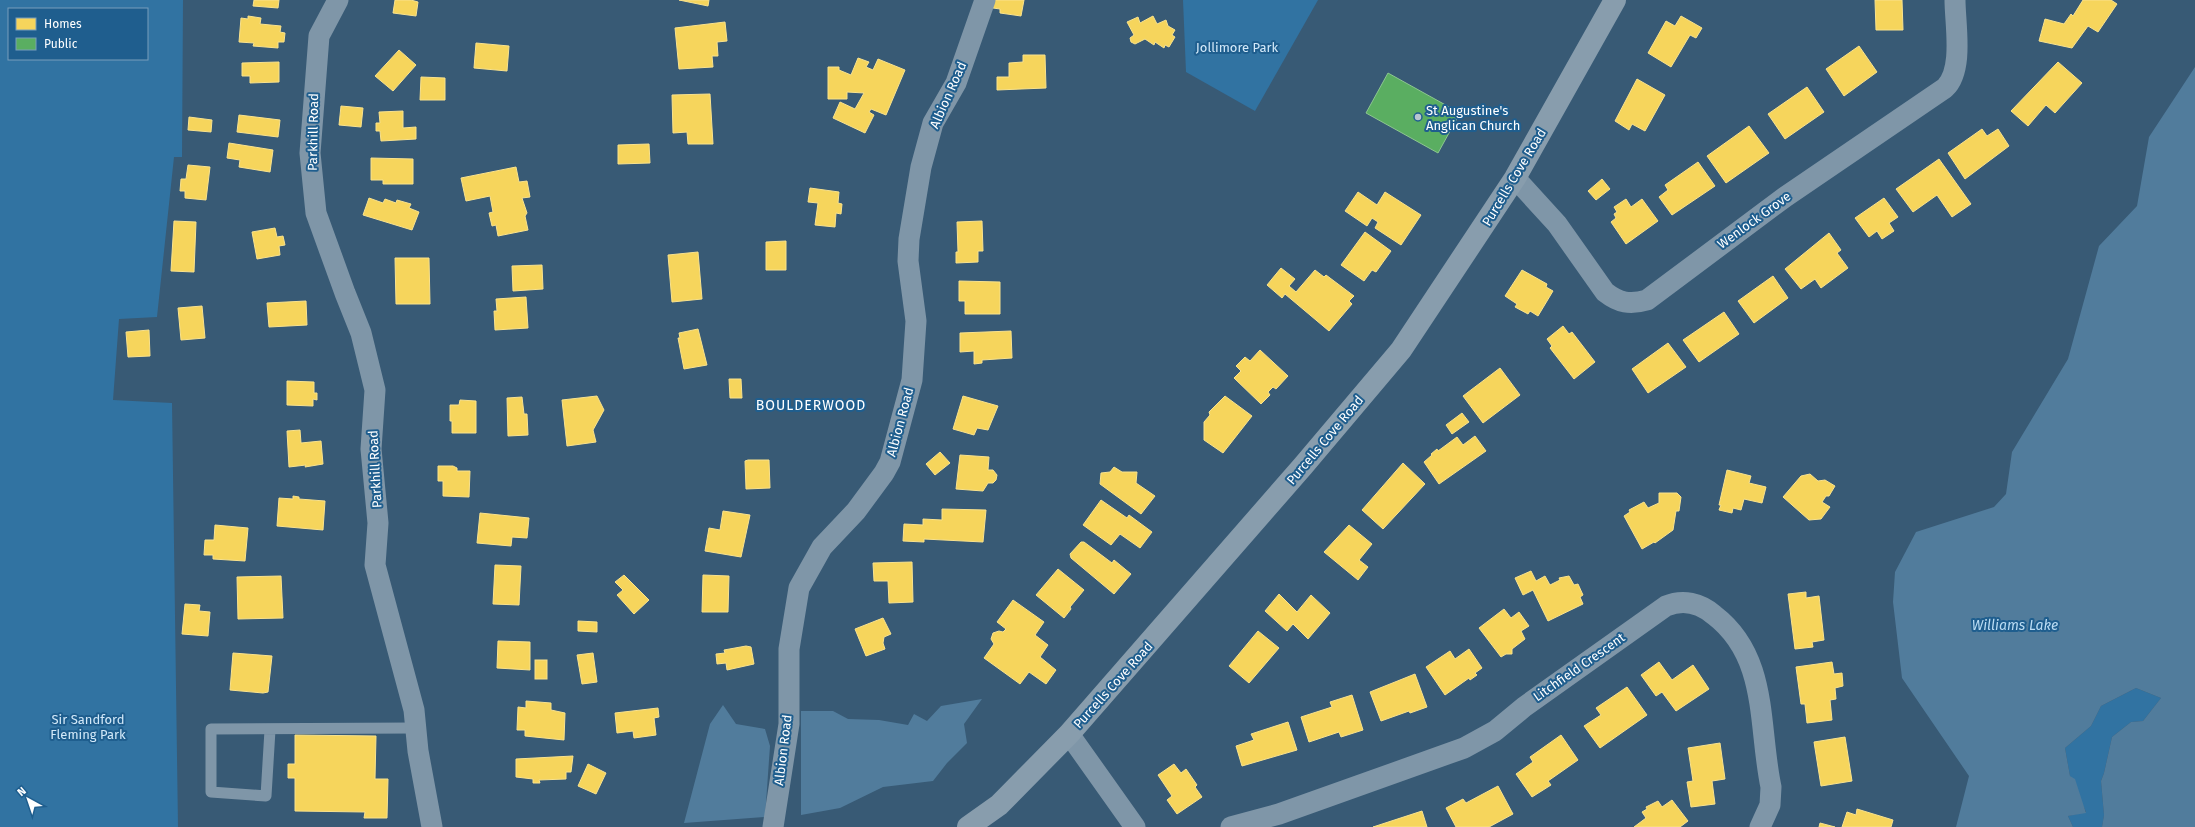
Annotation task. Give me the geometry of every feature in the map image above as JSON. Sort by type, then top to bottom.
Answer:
[{"type":"main road","name":"Purcells Cove Road","points":[[968,827],[999,805],[1069,734],[1293,478],[1401,350],[1515,178],[1615,0]]},
{"type":"street","name":"Parkhill Road","points":[[338,0],[319,36],[310,153],[316,213],[361,333],[375,390],[371,448],[378,523],[375,565],[414,710],[415,728],[432,827]]},
{"type":"street","name":"Albion Road","points":[[773,827],[789,724],[789,649],[799,588],[822,547],[856,511],[884,473],[890,462],[912,380],[916,321],[908,261],[911,223],[921,168],[933,123],[956,83],[985,0]]},
{"type":"street","name":"Wenlock Grove","points":[[1515,178],[1557,224],[1605,292],[1615,300],[1626,303],[1647,300],[1785,197],[1946,88],[1953,78],[1956,69],[1954,0]]},
{"type":"street","name":"Litchfield Crescent","points":[[1230,827],[1279,814],[1464,748],[1495,730],[1524,707],[1666,606],[1680,602],[1701,606],[1724,622],[1741,643],[1753,667],[1770,787],[1770,805],[1760,827]]},
{"type":"street","points":[[1069,734],[1135,827]]},
{"type":"lane","points":[[270,730],[266,796],[211,792],[211,729],[270,730],[415,728]]},
{"type":"green space","name":"Sir Sandford Fleming Park","points":[[0,0],[183,0],[182,157],[174,157],[157,317],[119,319],[113,400],[172,403],[178,827],[0,827]]},
{"type":"green space","name":"Jollimore Park","points":[[1183,0],[1318,0],[1255,111],[1186,72]]},
{"type":"green space","points":[[2136,688],[2161,698],[2143,721],[2131,722],[2112,737],[2101,781],[2104,815],[2102,827],[2073,827],[2068,816],[2086,812],[2070,776],[2065,748],[2091,726],[2101,706]]},
{"type":"water","name":"Williams Lake","points":[[2195,67],[2195,827],[2102,827],[2104,815],[2101,781],[2112,737],[2131,722],[2143,721],[2161,698],[2136,688],[2101,706],[2091,726],[2065,748],[2070,776],[2075,779],[2086,813],[2068,816],[2073,827],[1956,827],[1969,776],[1902,678],[1893,602],[1895,572],[1916,532],[1994,507],[2006,494],[2012,452],[2068,359],[2099,246],[2137,206],[2149,137]]},
{"type":"water","points":[[982,699],[964,724],[967,743],[947,763],[933,781],[883,787],[840,808],[801,815],[801,711],[833,711],[848,719],[879,720],[908,725],[914,714],[927,721],[941,706]]},
{"type":"water","points":[[723,705],[736,724],[765,729],[770,746],[765,817],[684,823],[710,724]]},
{"type":"building: Homes","points":[[254,0],[279,0],[278,8],[253,6]]},
{"type":"building: Homes","points":[[395,0],[411,0],[418,2],[416,16],[393,13]]},
{"type":"building: Homes","points":[[679,0],[709,0],[708,6]]},
{"type":"building: Homes","points":[[994,0],[1024,0],[1021,16],[1000,13],[1000,9],[993,8]]},
{"type":"building: Homes","points":[[1875,0],[1902,0],[1903,30],[1876,30]]},
{"type":"building: Homes","points":[[2083,0],[2111,0],[2117,4],[2098,32],[2088,26],[2072,48],[2039,41],[2045,19],[2064,24],[2071,14],[2073,16]]},
{"type":"building: Homes","points":[[248,16],[261,18],[260,24],[281,26],[280,32],[285,33],[284,42],[278,42],[278,48],[253,46],[254,43],[239,42],[241,18],[248,19]]},
{"type":"building: Homes","points":[[1153,16],[1157,24],[1166,20],[1168,26],[1175,30],[1172,35],[1175,37],[1169,47],[1165,45],[1164,48],[1155,42],[1154,45],[1145,39],[1135,44],[1131,42],[1130,38],[1134,35],[1127,22],[1138,17],[1140,23]]},
{"type":"building: Homes","points":[[1681,16],[1702,28],[1696,38],[1690,35],[1671,67],[1648,53],[1666,21],[1675,26]]},
{"type":"building: Homes","points":[[725,22],[727,41],[717,42],[718,56],[712,56],[713,67],[679,69],[675,28]]},
{"type":"building: Homes","points":[[476,43],[509,46],[507,71],[474,68]]},
{"type":"building: Homes","points":[[1859,46],[1877,72],[1844,96],[1826,69]]},
{"type":"building: Homes","points":[[399,50],[416,65],[393,91],[375,76]]},
{"type":"building: Homes","points":[[1023,55],[1045,55],[1046,88],[997,90],[997,77],[1009,77],[1009,63],[1023,62]]},
{"type":"building: Homes","points":[[858,58],[869,62],[866,67],[873,70],[878,59],[905,70],[886,115],[871,109],[869,112],[874,115],[865,133],[833,118],[840,102],[855,109],[864,93],[847,92],[847,99],[828,99],[828,67],[839,67],[839,70],[851,75]]},
{"type":"building: Homes","points":[[279,62],[279,82],[250,83],[250,76],[242,76],[242,63]]},
{"type":"building: Homes","points":[[2058,62],[2082,83],[2055,113],[2046,105],[2028,126],[2011,111]]},
{"type":"building: Homes","points":[[421,77],[445,78],[445,100],[420,100]]},
{"type":"building: Homes","points":[[1637,79],[1665,95],[1645,131],[1632,124],[1629,130],[1615,121]]},
{"type":"building: Homes","points":[[1807,87],[1824,112],[1785,139],[1768,114]]},
{"type":"building: Homes","points":[[710,94],[713,144],[688,144],[687,132],[673,133],[672,95]]},
{"type":"building: Homes","points":[[341,106],[363,108],[361,127],[339,125]]},
{"type":"building: Homes","points":[[403,111],[403,128],[416,127],[416,139],[381,141],[380,131],[376,131],[376,123],[380,123],[379,112]]},
{"type":"building: Homes","points":[[239,115],[280,120],[278,137],[237,132]]},
{"type":"building: Homes","points":[[189,117],[212,120],[211,132],[188,130]]},
{"type":"building: Homes","points":[[1749,126],[1769,153],[1726,183],[1707,156]]},
{"type":"building: Homes","points":[[1982,129],[1987,136],[1998,129],[2009,146],[1965,179],[1948,153]]},
{"type":"building: Homes","points":[[229,143],[273,150],[270,172],[239,167],[240,160],[227,158]]},
{"type":"building: Homes","points":[[649,144],[650,163],[618,164],[618,145]]},
{"type":"building: Homes","points":[[371,158],[413,159],[413,184],[383,184],[383,180],[371,180]]},
{"type":"building: Homes","points":[[1939,159],[1971,204],[1952,217],[1937,195],[1913,212],[1896,189]]},
{"type":"building: Homes","points":[[1698,162],[1715,186],[1672,215],[1659,197],[1668,190],[1665,185]]},
{"type":"building: Homes","points":[[188,165],[210,167],[206,200],[185,198],[185,191],[180,191],[181,179],[186,179]]},
{"type":"building: Homes","points":[[516,167],[519,182],[527,181],[530,197],[522,198],[527,213],[525,216],[528,230],[498,236],[496,225],[492,226],[489,213],[493,212],[490,196],[466,201],[461,178]]},
{"type":"building: Homes","points":[[1602,179],[1610,189],[1596,200],[1588,191]]},
{"type":"building: Homes","points":[[810,188],[839,192],[838,203],[842,204],[841,214],[836,213],[835,227],[815,225],[818,203],[808,202]]},
{"type":"building: Homes","points":[[1358,192],[1377,205],[1385,192],[1421,215],[1401,245],[1375,228],[1378,222],[1372,218],[1367,226],[1345,211]]},
{"type":"building: Homes","points":[[369,198],[383,203],[385,199],[396,203],[397,200],[411,204],[409,208],[419,212],[412,230],[363,215]]},
{"type":"building: Homes","points":[[1884,198],[1898,217],[1889,223],[1894,231],[1882,239],[1877,231],[1869,237],[1855,218]]},
{"type":"building: Homes","points":[[1626,199],[1631,207],[1642,199],[1658,221],[1626,244],[1611,222],[1616,218],[1614,214],[1617,212],[1614,207]]},
{"type":"building: Homes","points":[[174,221],[196,222],[194,272],[171,271]]},
{"type":"building: Homes","points":[[982,221],[983,251],[978,251],[978,262],[956,263],[956,252],[958,252],[957,222]]},
{"type":"building: Homes","points":[[275,228],[277,237],[283,236],[285,245],[279,246],[280,255],[257,259],[252,232]]},
{"type":"building: Homes","points":[[1365,232],[1391,251],[1376,272],[1372,270],[1364,281],[1341,265]]},
{"type":"building: Homes","points":[[1829,233],[1841,250],[1837,253],[1848,268],[1821,288],[1815,279],[1801,289],[1785,269]]},
{"type":"building: Homes","points":[[786,241],[786,270],[766,270],[766,242]]},
{"type":"building: Homes","points":[[698,252],[702,299],[672,302],[668,255]]},
{"type":"building: Homes","points":[[395,258],[429,258],[430,304],[396,304]]},
{"type":"building: Homes","points":[[542,265],[543,289],[513,291],[512,266]]},
{"type":"building: Homes","points":[[1281,268],[1295,279],[1289,286],[1296,292],[1315,270],[1324,277],[1326,275],[1354,296],[1349,301],[1352,304],[1329,331],[1285,294],[1282,298],[1267,285]]},
{"type":"building: Homes","points":[[1522,270],[1547,284],[1546,287],[1553,291],[1538,316],[1530,311],[1528,314],[1515,307],[1517,304],[1505,296]]},
{"type":"building: Homes","points":[[1773,276],[1788,298],[1754,323],[1738,301]]},
{"type":"building: Homes","points":[[959,281],[1000,282],[1000,314],[965,314],[965,301],[959,301]]},
{"type":"building: Homes","points":[[526,297],[528,328],[495,330],[494,311],[497,311],[496,299]]},
{"type":"building: Homes","points":[[306,301],[307,325],[269,327],[267,303]]},
{"type":"building: Homes","points":[[202,306],[205,338],[181,340],[178,308]]},
{"type":"building: Homes","points":[[1724,312],[1739,334],[1699,362],[1683,340]]},
{"type":"building: Homes","points":[[1563,326],[1569,334],[1572,332],[1595,362],[1574,379],[1550,348],[1552,346],[1547,339]]},
{"type":"building: Homes","points":[[698,329],[707,365],[684,369],[678,338],[680,338],[679,333]]},
{"type":"building: Homes","points":[[149,330],[150,356],[128,357],[126,332]]},
{"type":"building: Homes","points":[[1011,331],[1012,358],[982,360],[982,363],[974,364],[974,351],[960,352],[960,333]]},
{"type":"building: Homes","points":[[1668,343],[1686,367],[1648,393],[1632,369]]},
{"type":"building: Homes","points":[[1260,350],[1288,376],[1276,389],[1273,387],[1268,392],[1270,395],[1261,404],[1234,378],[1241,371],[1236,366],[1245,357],[1250,361]]},
{"type":"building: Homes","points":[[1500,368],[1520,395],[1483,423],[1463,396]]},
{"type":"building: Homes","points":[[729,379],[741,379],[742,398],[730,398]]},
{"type":"building: Homes","points":[[287,381],[314,382],[314,393],[317,393],[317,400],[313,399],[313,406],[287,405]]},
{"type":"building: Homes","points":[[597,396],[604,410],[593,430],[596,442],[567,446],[562,400]]},
{"type":"building: Homes","points":[[963,396],[998,406],[988,430],[977,428],[974,435],[953,429]]},
{"type":"building: Homes","points":[[1225,396],[1252,416],[1223,453],[1204,440],[1204,422],[1210,415],[1209,412]]},
{"type":"building: Homes","points":[[522,397],[524,414],[527,414],[528,435],[508,436],[507,398]]},
{"type":"building: Homes","points":[[460,400],[476,401],[476,433],[452,433],[450,405],[459,405]]},
{"type":"building: Homes","points":[[1462,413],[1469,422],[1452,434],[1446,425]]},
{"type":"building: Homes","points":[[300,430],[301,443],[321,441],[323,464],[305,467],[306,465],[289,467],[287,431]]},
{"type":"building: Homes","points":[[1475,436],[1486,451],[1439,484],[1424,462],[1437,449],[1438,451],[1457,437],[1463,445]]},
{"type":"building: Homes","points":[[940,452],[950,463],[935,475],[926,464]]},
{"type":"building: Homes","points":[[960,455],[989,457],[988,470],[993,470],[997,475],[996,480],[993,483],[988,483],[983,491],[956,489]]},
{"type":"building: Homes","points":[[769,460],[770,488],[746,489],[745,461]]},
{"type":"building: Homes","points":[[1403,463],[1425,484],[1383,529],[1362,510]]},
{"type":"building: Homes","points":[[438,466],[453,466],[457,468],[457,471],[470,471],[469,497],[443,496],[443,481],[438,481]]},
{"type":"building: Homes","points":[[1114,467],[1122,472],[1137,472],[1136,483],[1155,496],[1141,514],[1100,484],[1101,473],[1110,472]]},
{"type":"building: Homes","points":[[1727,470],[1751,476],[1749,483],[1766,487],[1762,503],[1744,499],[1741,510],[1733,508],[1732,513],[1719,510]]},
{"type":"building: Homes","points":[[1810,474],[1818,481],[1825,480],[1835,486],[1829,496],[1826,496],[1822,502],[1830,507],[1821,519],[1809,520],[1783,497],[1801,476]]},
{"type":"building: Homes","points":[[1659,493],[1677,493],[1681,497],[1679,511],[1676,511],[1673,530],[1655,543],[1654,542],[1642,549],[1624,516],[1630,512],[1629,510],[1644,502],[1648,508],[1659,503]]},
{"type":"building: Homes","points":[[293,496],[299,497],[299,499],[325,501],[323,530],[277,526],[279,498],[293,499]]},
{"type":"building: Homes","points":[[1101,500],[1127,518],[1129,515],[1152,532],[1140,548],[1120,534],[1111,545],[1083,525]]},
{"type":"building: Homes","points":[[942,509],[986,510],[983,542],[924,539],[924,542],[903,541],[904,524],[923,525],[923,519],[942,520]]},
{"type":"building: Homes","points":[[723,511],[750,515],[741,557],[705,551],[709,528],[720,530]]},
{"type":"building: Homes","points":[[480,513],[529,518],[527,538],[512,537],[511,546],[477,543]]},
{"type":"building: Homes","points":[[215,525],[248,528],[245,561],[213,559],[213,555],[204,555],[205,540],[214,540]]},
{"type":"building: Homes","points":[[1349,525],[1372,544],[1359,560],[1368,567],[1358,580],[1324,552]]},
{"type":"building: Homes","points":[[1081,542],[1084,542],[1112,563],[1114,560],[1131,574],[1114,594],[1071,558],[1070,554]]},
{"type":"building: Homes","points":[[912,562],[913,602],[889,603],[888,581],[874,581],[873,563]]},
{"type":"building: Homes","points":[[495,565],[521,566],[519,605],[493,604]]},
{"type":"building: Homes","points":[[1058,569],[1084,590],[1070,607],[1071,609],[1064,618],[1036,595]]},
{"type":"building: Homes","points":[[1531,571],[1536,581],[1545,576],[1550,585],[1560,580],[1559,578],[1569,576],[1574,585],[1578,584],[1583,595],[1580,597],[1583,604],[1548,621],[1533,590],[1523,595],[1515,578]]},
{"type":"building: Homes","points":[[624,575],[649,600],[634,614],[617,595],[623,590],[615,582]]},
{"type":"building: Homes","points":[[703,575],[729,576],[728,612],[702,612]]},
{"type":"building: Homes","points":[[281,576],[283,618],[238,619],[237,577]]},
{"type":"building: Homes","points":[[1806,592],[1806,598],[1819,596],[1824,640],[1812,642],[1813,647],[1795,649],[1788,594]]},
{"type":"building: Homes","points":[[1279,594],[1297,612],[1311,595],[1330,613],[1308,639],[1293,624],[1287,631],[1265,611]]},
{"type":"building: Homes","points":[[1013,600],[1044,622],[1035,635],[1048,645],[1040,657],[1056,670],[1046,684],[1029,672],[1020,684],[984,658],[994,644],[991,639],[993,633],[999,631],[1003,632],[1006,629],[997,622]]},
{"type":"building: Homes","points":[[185,604],[200,605],[199,611],[210,612],[208,636],[182,634]]},
{"type":"building: Homes","points":[[1504,609],[1511,618],[1519,612],[1529,626],[1521,631],[1525,639],[1512,649],[1512,654],[1506,654],[1501,657],[1479,628]]},
{"type":"building: Homes","points":[[883,618],[891,634],[884,637],[883,643],[885,649],[866,656],[855,629]]},
{"type":"building: Homes","points":[[578,621],[597,622],[597,632],[578,631]]},
{"type":"building: Homes","points":[[1258,631],[1279,648],[1249,683],[1229,666]]},
{"type":"building: Homes","points":[[498,641],[530,642],[530,670],[497,668]]},
{"type":"building: Homes","points":[[746,646],[751,647],[754,664],[727,670],[726,663],[717,664],[716,654],[725,653],[724,650]]},
{"type":"building: Homes","points":[[1469,649],[1482,668],[1475,673],[1477,675],[1470,680],[1469,678],[1445,695],[1426,667],[1450,651],[1455,659]]},
{"type":"building: Homes","points":[[233,653],[272,656],[268,692],[263,693],[230,690]]},
{"type":"building: Homes","points":[[593,653],[597,682],[582,684],[577,655]]},
{"type":"building: Homes","points":[[535,660],[547,660],[547,679],[535,679]]},
{"type":"building: Homes","points":[[1659,662],[1672,680],[1693,665],[1709,689],[1676,711],[1662,692],[1656,696],[1641,675]]},
{"type":"building: Homes","points":[[1832,662],[1834,674],[1842,673],[1843,686],[1835,688],[1836,699],[1830,700],[1832,720],[1807,723],[1805,704],[1801,704],[1796,667]]},
{"type":"building: Homes","points":[[1415,674],[1427,707],[1410,713],[1409,711],[1381,721],[1370,692]]},
{"type":"building: Homes","points":[[1627,687],[1647,715],[1600,748],[1584,726],[1601,715],[1596,708]]},
{"type":"building: Homes","points":[[1352,695],[1363,730],[1341,737],[1339,732],[1309,742],[1301,717],[1332,707],[1330,702]]},
{"type":"building: Homes","points":[[526,701],[551,703],[551,710],[565,713],[564,740],[525,736],[525,730],[517,730],[518,707],[526,708]]},
{"type":"building: Homes","points":[[658,708],[659,717],[654,718],[656,735],[634,738],[633,731],[617,733],[615,713]]},
{"type":"building: Homes","points":[[1288,722],[1297,750],[1242,766],[1236,746],[1254,740],[1251,734]]},
{"type":"building: Homes","points":[[295,735],[376,736],[375,779],[388,779],[387,818],[364,818],[365,812],[295,811],[295,778],[288,778],[288,764],[295,764]]},
{"type":"building: Homes","points":[[1561,735],[1578,760],[1548,781],[1551,785],[1532,797],[1516,774],[1533,762],[1530,757]]},
{"type":"building: Homes","points":[[1845,737],[1852,781],[1821,786],[1814,742]]},
{"type":"building: Homes","points":[[1720,743],[1725,779],[1712,781],[1715,804],[1691,807],[1687,782],[1693,781],[1688,748]]},
{"type":"building: Homes","points":[[573,756],[571,772],[566,772],[566,779],[539,780],[540,783],[533,783],[533,779],[516,777],[516,759]]},
{"type":"building: Homes","points":[[588,764],[606,773],[596,794],[578,786]]},
{"type":"building: Homes","points":[[1174,764],[1181,773],[1186,769],[1197,785],[1195,787],[1202,797],[1177,814],[1167,800],[1172,796],[1158,775]]},
{"type":"building: Homes","points":[[1498,786],[1513,814],[1489,827],[1456,827],[1446,808],[1463,799],[1466,803]]},
{"type":"building: Homes","points":[[1672,800],[1688,821],[1680,827],[1634,827],[1646,818],[1642,812],[1647,809],[1646,807],[1658,801],[1662,807]]},
{"type":"building: Homes","points":[[1857,809],[1893,820],[1891,827],[1842,827],[1847,812],[1856,815]]},
{"type":"building: Homes","points":[[1422,811],[1427,827],[1373,827]]},
{"type":"building: Homes","points":[[1820,823],[1835,827],[1819,827]]},
{"type":"building: Public","points":[[1388,73],[1460,113],[1438,153],[1366,113]]},
{"type":"place","name":"St Augustine's Anglican Church","points":[[1418,117]]},
{"type":"district","name":"BOULDERWOOD","points":[[811,405]]}]
